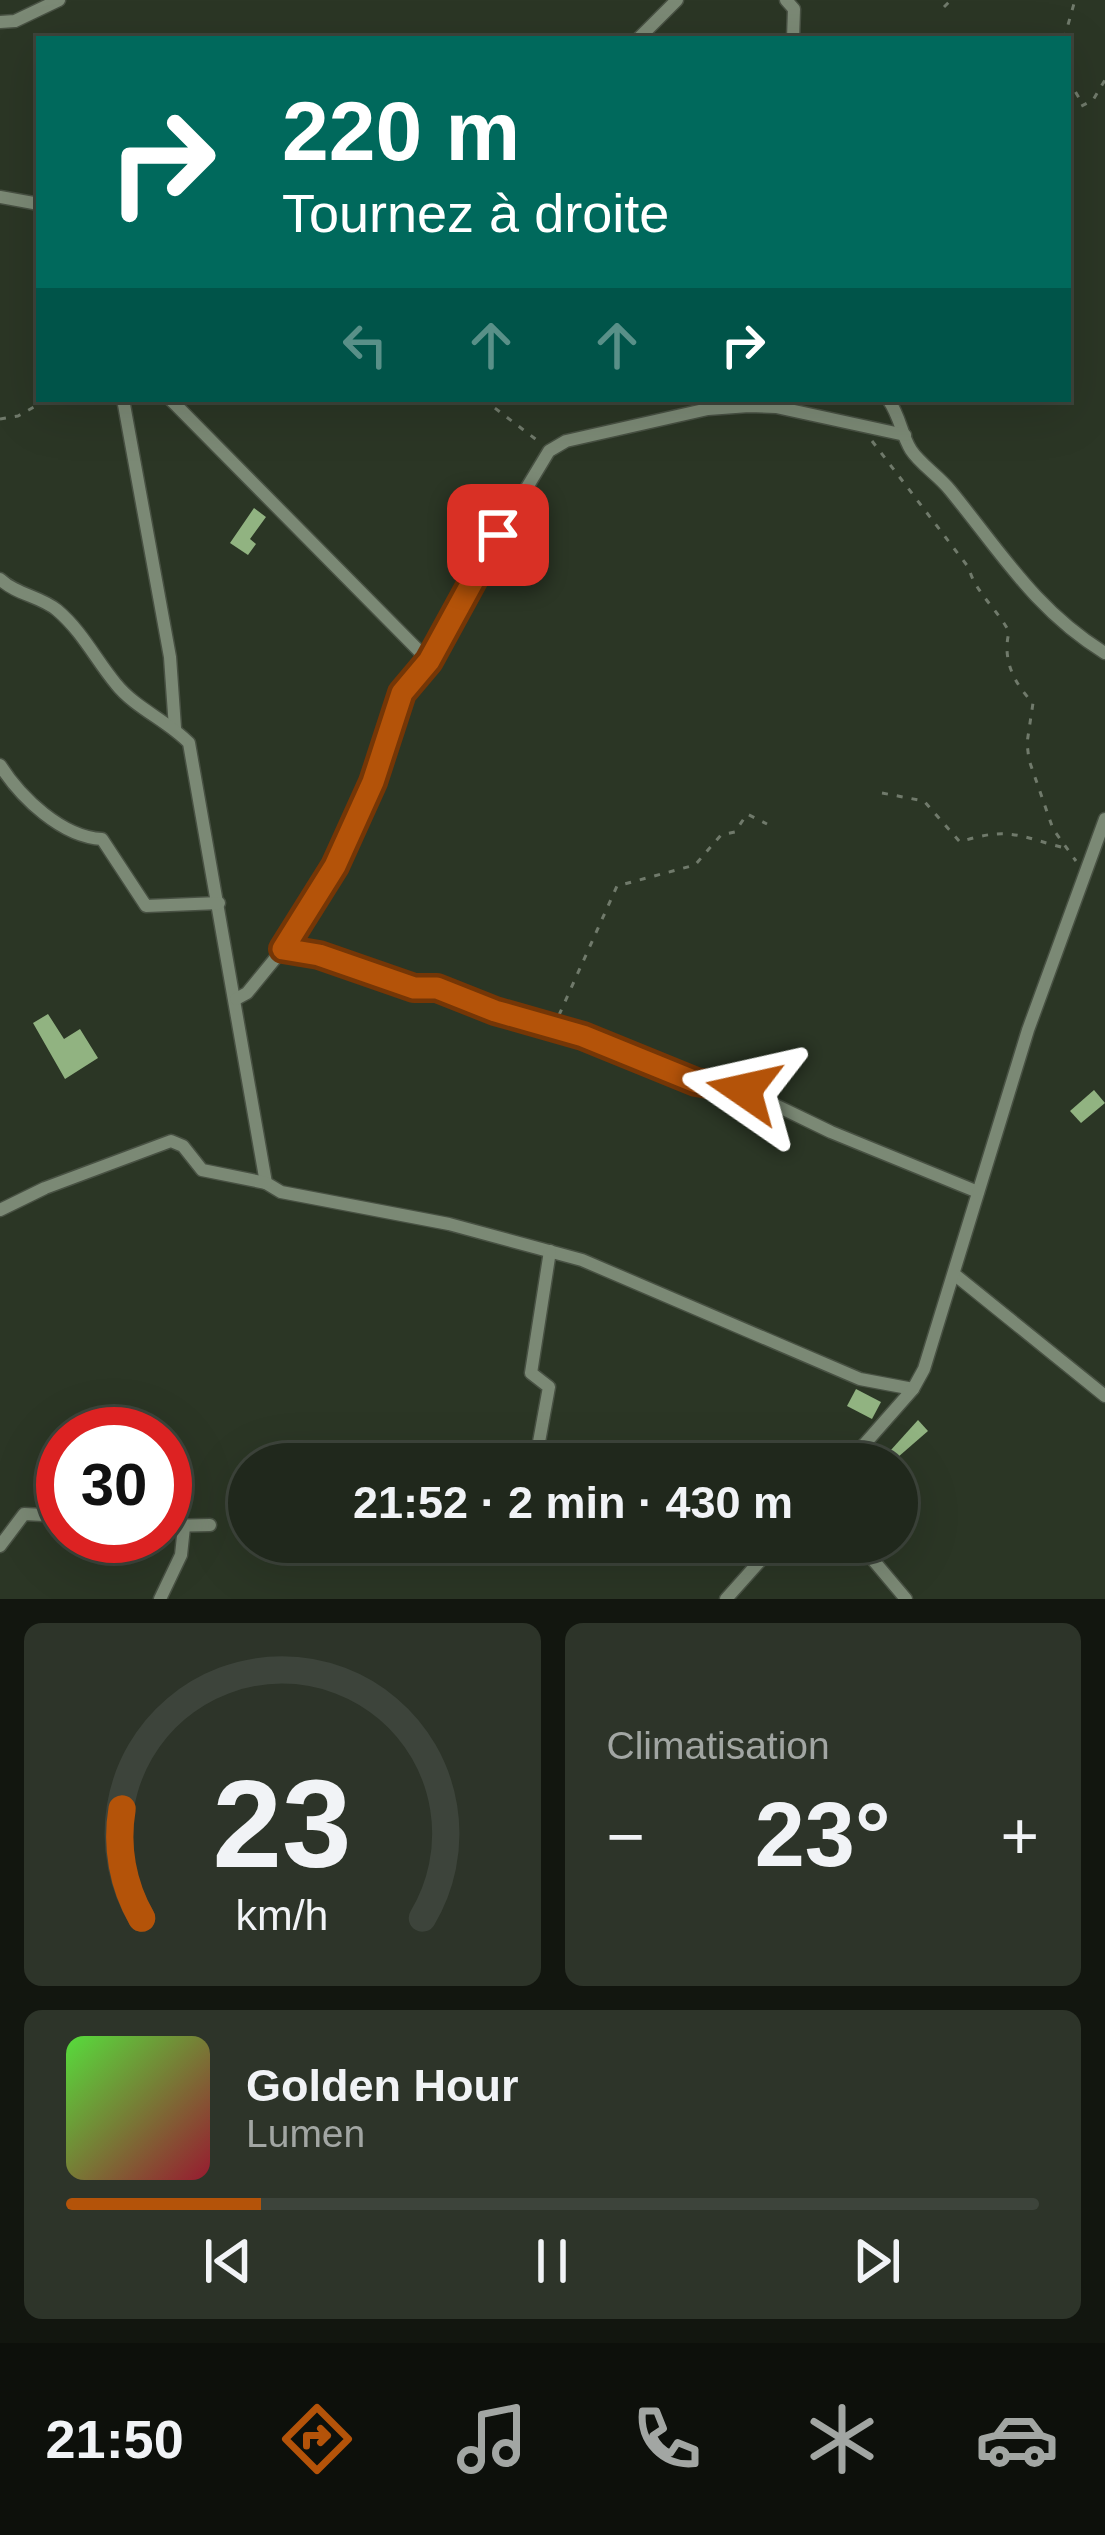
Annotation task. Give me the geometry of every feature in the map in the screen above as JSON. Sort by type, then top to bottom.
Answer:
[{"type":"street","points":[[0,22],[15,21],[59,0]]},
{"type":"street","points":[[641,36],[677,0]]},
{"type":"street","points":[[786,0],[794,9],[793,36]]},
{"type":"street","points":[[0,197],[36,203]]},
{"type":"street","points":[[124,402],[170,657],[175,728]]},
{"type":"street","points":[[173,402],[429,661]]},
{"type":"street","points":[[890,402],[902,419],[911,451],[936,473],[1032,596],[1105,653]]},
{"type":"street","points":[[236,999],[248,993],[283,949],[335,866],[373,782],[402,693],[429,661],[473,574],[549,451],[566,441],[708,409],[776,407],[905,435]]},
{"type":"street","points":[[0,579],[13,591],[55,608],[92,649],[118,688],[189,743],[266,1183]]},
{"type":"street","points":[[0,765],[14,788],[67,829],[80,838],[102,839],[146,907],[219,903]]},
{"type":"street","points":[[866,1443],[914,1390],[924,1369],[1028,1030],[1105,819]]},
{"type":"street","points":[[283,949],[319,955],[414,988],[437,988],[696,1082],[744,1090],[816,1126],[978,1192]]},
{"type":"street","points":[[0,1210],[171,1141],[183,1146],[202,1169],[266,1183],[281,1192],[448,1224],[582,1260],[860,1378],[914,1390]]},
{"type":"street","points":[[539,1443],[550,1388],[531,1373],[550,1251]]},
{"type":"street","points":[[953,1274],[1105,1396]]},
{"type":"street","points":[[0,1546],[24,1514],[36,1515]]},
{"type":"street","points":[[192,1526],[210,1525]]},
{"type":"street","points":[[160,1599],[177,1563]]},
{"type":"street","points":[[726,1599],[758,1563]]},
{"type":"street","points":[[876,1563],[907,1599]]},
{"type":"path","points":[[944,7],[951,0]]},
{"type":"path","points":[[1065,36],[1076,0]]},
{"type":"path","points":[[1071,111],[1093,100],[1105,80]]},
{"type":"path","points":[[1071,84],[1082,103]]},
{"type":"path","points":[[0,419],[18,416],[43,402]]},
{"type":"path","points":[[487,402],[549,451]]},
{"type":"path","points":[[862,426],[882,459],[969,568],[971,579],[1009,632],[1004,651],[1017,686],[1033,704],[1029,760],[1053,829],[1071,850],[1083,879]]},
{"type":"path","points":[[882,793],[925,801],[960,842],[1016,832],[1071,850]]},
{"type":"path","points":[[557,1029],[560,1011],[617,886],[695,865],[721,835],[735,832],[747,814],[767,824]]},
{"type":"building","points":[[254,508],[266,517],[250,539],[256,544],[248,555],[230,543]]},
{"type":"building","points":[[48,1014],[64,1039],[80,1029],[98,1058],[65,1079],[33,1023]]},
{"type":"building","points":[[1094,1090],[1105,1103],[1081,1123],[1070,1111]]},
{"type":"building","points":[[856,1389],[881,1402],[872,1419],[847,1406]]},
{"type":"building","points":[[918,1420],[928,1431],[914,1443],[897,1443]]},
{"type":"route","points":[[498,535],[429,661],[402,693],[373,782],[335,866],[283,949],[363,968],[414,988],[437,988],[495,1011],[583,1036],[696,1082],[744,1090]]}]
